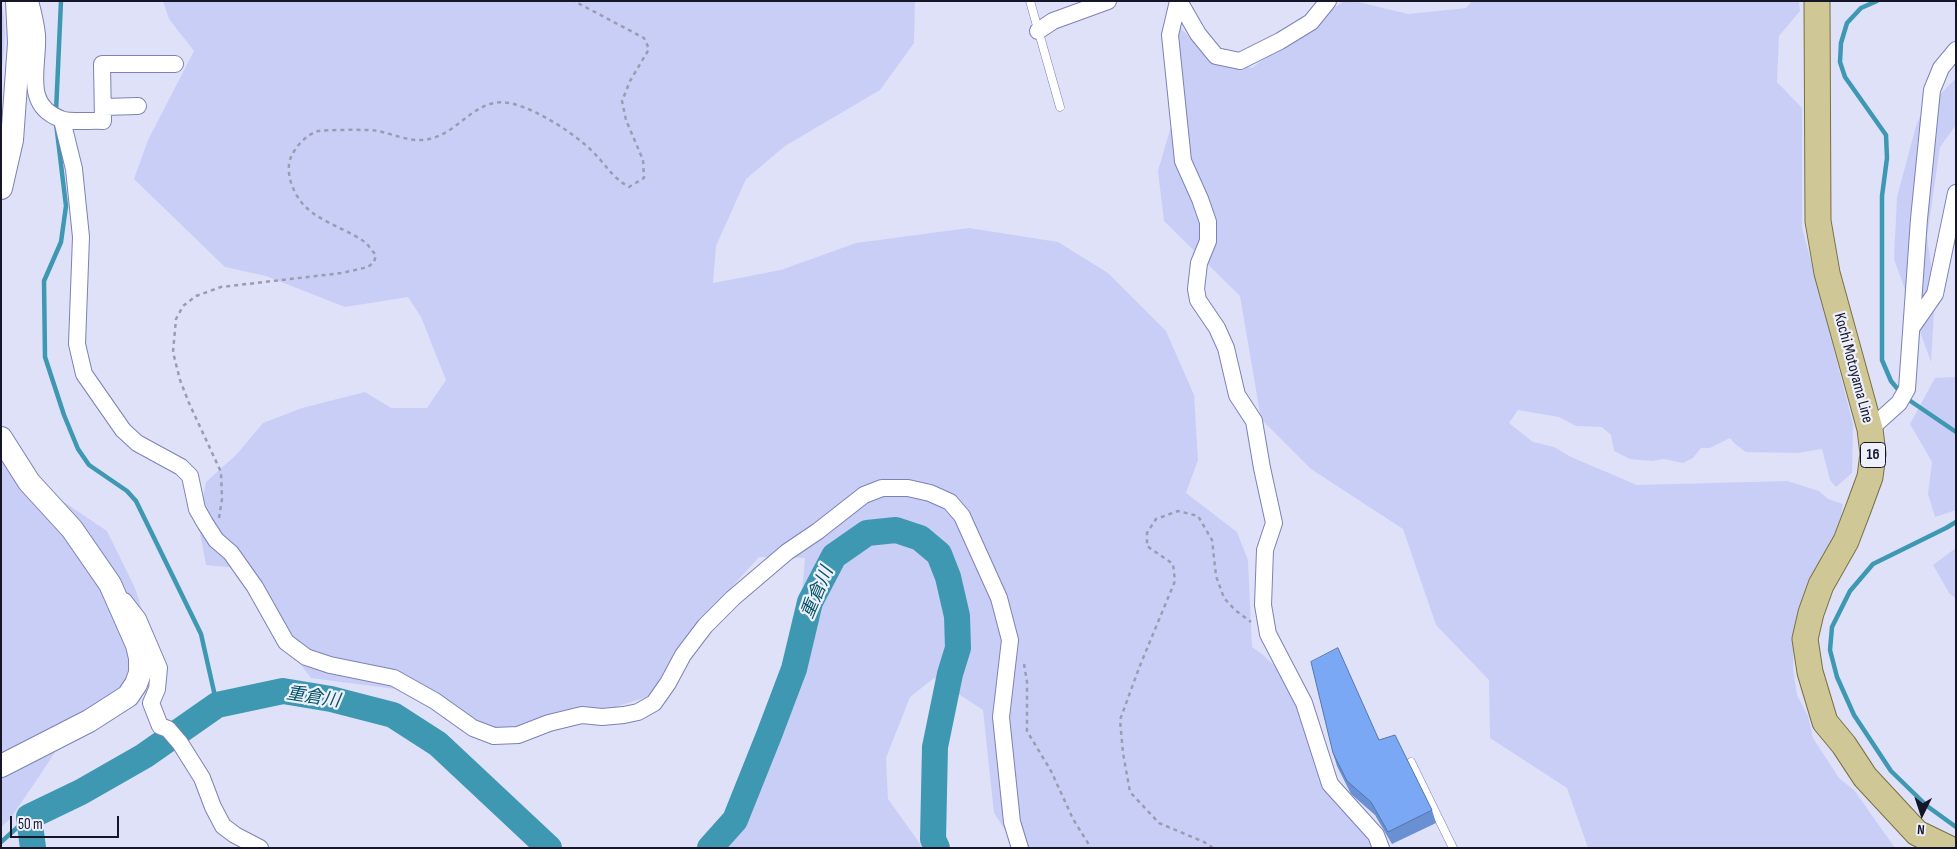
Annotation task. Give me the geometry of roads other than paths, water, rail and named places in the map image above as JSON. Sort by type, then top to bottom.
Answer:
[{"type":"main road","name":"Kochi Motoyama Line","points":[[1817,1],[1818,221],[1821,246],[1870,429],[1873,454],[1870,477],[1846,541],[1822,585],[1811,613],[1806,639],[1810,672],[1825,722],[1844,745],[1865,776],[1917,833],[1948,848]]},
{"type":"street","points":[[1,188],[12,140],[19,43],[17,1]]},
{"type":"street","points":[[30,1],[37,35],[34,86],[37,98],[42,106],[57,117],[103,121],[102,64],[175,64]]},
{"type":"street","points":[[1038,31],[1054,21],[1108,1]]},
{"type":"street","points":[[1178,1],[1198,34],[1216,56],[1240,62],[1311,22],[1328,1]]},
{"type":"street","points":[[1178,1],[1170,36],[1183,161],[1200,198],[1208,222],[1208,241],[1199,263],[1196,288],[1198,300],[1217,328],[1226,348],[1237,395],[1254,421],[1274,523],[1265,550],[1263,605],[1268,634],[1304,703],[1330,784],[1376,835],[1381,848]]},
{"type":"street","points":[[1870,429],[1903,396],[1911,329],[1918,219],[1932,90],[1941,68],[1956,50]]},
{"type":"street","points":[[103,107],[138,106]]},
{"type":"street","points":[[57,117],[74,169],[81,237],[77,344],[84,374],[123,430],[137,443],[181,467],[190,476],[197,509],[216,540],[231,553],[255,587],[286,642],[306,657],[330,665],[394,678],[435,701],[473,728],[494,736],[518,735],[549,722],[582,715],[602,718],[638,712],[654,704],[683,655],[705,626],[733,598],[786,552],[818,531],[864,495],[873,491],[882,488],[908,488],[930,493],[950,502],[962,516],[999,598],[1010,640],[1000,717],[1012,822],[1020,848]]},
{"type":"street","points":[[1911,329],[1934,294],[1956,193]]},
{"type":"street","points":[[1,438],[28,482],[72,529],[110,584],[138,619],[159,668],[159,677],[151,703],[160,726],[168,729],[180,743],[202,778],[212,807],[223,826],[235,835],[260,848]]},
{"type":"street","points":[[1,766],[88,721],[128,696],[136,684],[140,673],[140,658],[137,645],[110,584]]},
{"type":"lane","points":[[1030,1],[1060,107]]},
{"type":"lane","points":[[1411,762],[1453,848]]},
{"type":"waterway","points":[[56,112],[61,1]]},
{"type":"waterway","points":[[1877,1],[1861,8],[1847,23],[1841,43],[1840,62],[1845,77],[1886,135],[1887,158],[1882,196],[1882,360],[1891,381],[1901,393]]},
{"type":"waterway","points":[[56,123],[66,206],[61,242],[44,281],[45,357],[64,415],[78,449],[89,465],[127,491],[136,501],[201,634],[217,705]]},
{"type":"waterway","points":[[1906,398],[1956,432]]},
{"type":"waterway","points":[[1956,522],[1873,564],[1850,591],[1832,627],[1830,650],[1837,677],[1854,715],[1891,771],[1927,806],[1956,827]]},
{"type":"waterway","name":"重倉川","points":[[710,848],[735,820],[794,669],[810,602],[834,556],[867,533],[896,530],[920,538],[939,554],[948,577],[957,616],[958,648],[950,674],[935,747],[933,839],[937,848]]},
{"type":"waterway","name":"重倉川","points":[[33,848],[29,817],[81,792],[144,756],[217,705],[283,691],[331,699],[393,715],[438,744],[549,848]]},
{"type":"waterway","points":[[1,842],[29,817]]}]
